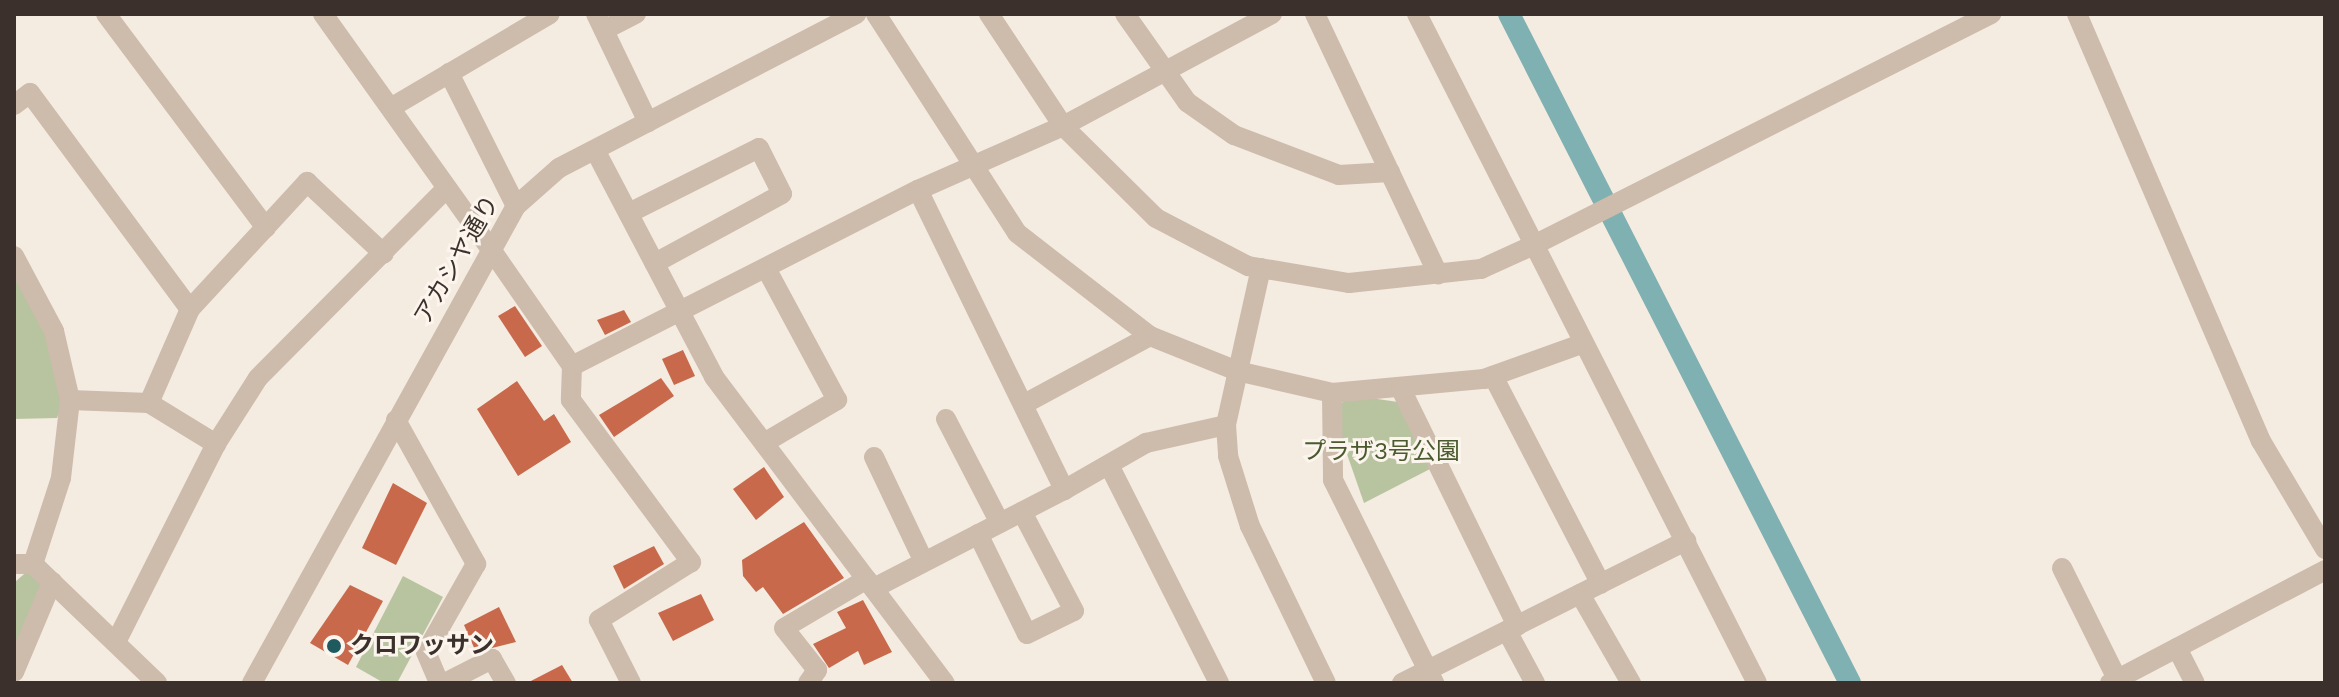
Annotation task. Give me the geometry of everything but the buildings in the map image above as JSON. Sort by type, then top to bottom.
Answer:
[{"type":"street","points":[[106,14],[266,228]]},
{"type":"street","points":[[323,14],[392,107],[444,191],[490,248],[572,366],[571,400],[691,562],[599,620],[631,683]]},
{"type":"street","points":[[392,107],[550,14]]},
{"type":"street","points":[[636,14],[600,22],[648,122]]},
{"type":"street","name":"アカシヤ通り","points":[[252,683],[490,248],[516,206],[559,168],[856,14]]},
{"type":"street","points":[[876,14],[969,167],[1017,233],[1150,336],[1237,371],[1332,393],[1401,389],[1493,376],[1584,343]]},
{"type":"street","points":[[989,14],[1063,126],[1156,218],[1261,268],[1349,283],[1481,269],[1991,14]]},
{"type":"street","points":[[1125,14],[1161,70],[1187,102],[1287,160],[1339,175],[1390,172]]},
{"type":"street","points":[[572,366],[918,190],[1063,126],[1161,70],[1235,22],[1272,14]]},
{"type":"street","points":[[1315,14],[1438,274]]},
{"type":"street","points":[[1417,14],[1538,243],[1584,343],[1757,683]]},
{"type":"street","points":[[2077,14],[2261,441],[2325,549]]},
{"type":"street","points":[[449,73],[516,206]]},
{"type":"street","points":[[14,105],[30,93],[190,309]]},
{"type":"street","points":[[629,213],[759,148],[782,194],[655,263]]},
{"type":"street","points":[[595,150],[655,263],[678,314],[764,443],[945,683]]},
{"type":"street","points":[[149,403],[190,309],[307,182],[384,254]]},
{"type":"street","points":[[918,190],[1026,403],[1064,490]]},
{"type":"street","points":[[116,642],[216,444],[258,378],[444,191]]},
{"type":"street","points":[[14,256],[54,331],[70,400],[61,478],[24,564],[52,582],[157,683]]},
{"type":"street","points":[[764,443],[837,400],[766,268]]},
{"type":"street","points":[[1261,268],[1226,425],[1250,526],[1326,683]]},
{"type":"street","points":[[1026,403],[1150,336]]},
{"type":"street","points":[[1493,376],[1601,584]]},
{"type":"street","points":[[1401,389],[1535,683]]},
{"type":"street","points":[[1332,393],[1333,480],[1431,677]]},
{"type":"street","points":[[70,400],[149,403],[216,444]]},
{"type":"street","points":[[946,419],[1000,523]]},
{"type":"street","points":[[396,420],[476,564],[426,652],[439,683]]},
{"type":"street","points":[[808,683],[817,670],[784,628],[870,583],[924,562],[1111,469],[1146,443],[1226,425]]},
{"type":"street","points":[[874,457],[924,562]]},
{"type":"street","points":[[1111,469],[1219,683]]},
{"type":"street","points":[[978,534],[1027,634],[1074,611],[1022,512]]},
{"type":"street","points":[[1402,683],[1431,677],[1512,628],[1686,541]]},
{"type":"street","points":[[2062,568],[2113,681],[2325,570]]},
{"type":"street","points":[[14,672],[52,582]]},
{"type":"street","points":[[1580,594],[1631,683]]},
{"type":"street","points":[[2177,648],[2195,683]]},
{"type":"street","points":[[445,683],[492,659],[506,683]]},
{"type":"green space","points":[[14,266],[49,332],[65,400],[57,418],[14,419]]},
{"type":"green space","name":"プラザ3号公園","points":[[1350,395],[1398,402],[1430,469],[1364,503],[1340,434],[1340,405]]},
{"type":"green space","points":[[31,568],[47,583],[14,667],[15,582]]},
{"type":"green space","points":[[403,576],[443,597],[397,683],[384,683],[356,667]]},
{"type":"waterway","points":[[1509,14],[1850,683]]},
{"type":"place","name":"クロワッサン","points":[[334,646]]}]
